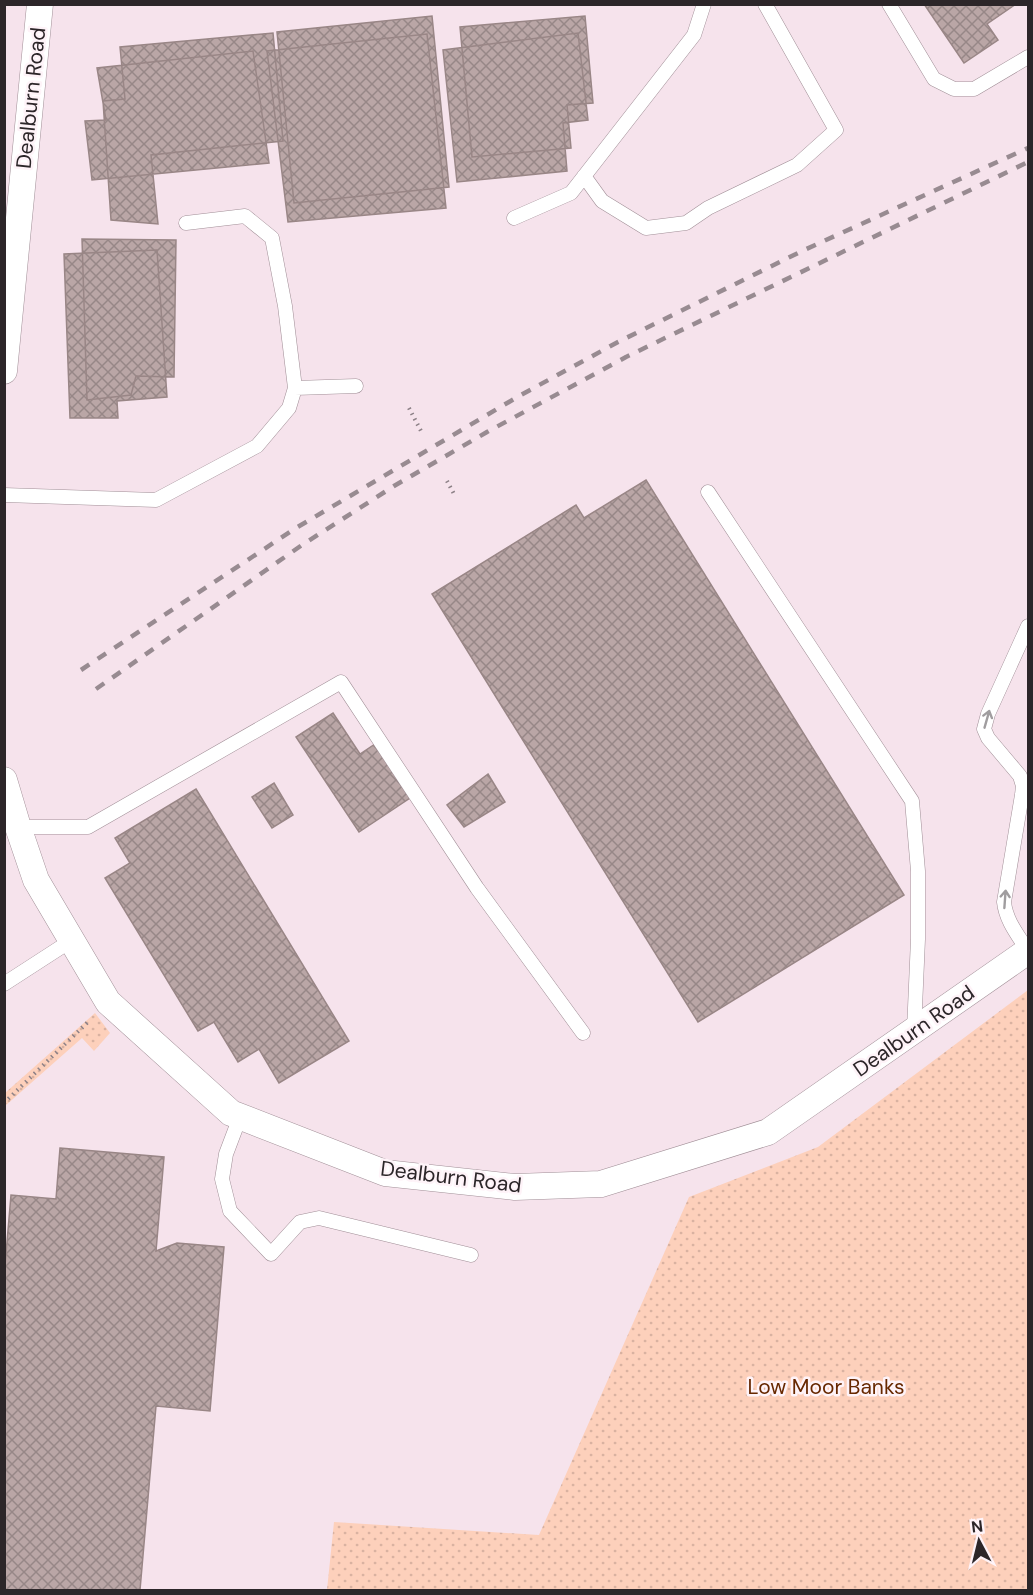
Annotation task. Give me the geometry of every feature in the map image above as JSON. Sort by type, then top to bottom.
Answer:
[{"type":"street","name":"Dealburn Road","points":[[4,371],[40,4]]},
{"type":"street","name":"Dealburn Road","points":[[4,780],[36,880],[108,1002],[231,1113],[385,1173],[516,1187],[600,1184],[768,1132],[1028,951]]},
{"type":"lane","points":[[514,218],[571,193],[694,35],[704,4]]},
{"type":"lane","points":[[584,176],[602,201],[646,228],[686,223],[708,208],[796,165],[836,130],[765,4]]},
{"type":"lane","points":[[889,4],[934,79],[954,89],[974,89],[1029,57]]},
{"type":"lane","points":[[4,495],[156,500],[257,446],[289,408],[295,388],[285,306],[272,238],[245,216],[186,223]]},
{"type":"lane","points":[[295,388],[356,386]]},
{"type":"lane","points":[[708,492],[912,801],[918,872],[914,1031]]},
{"type":"lane","points":[[1028,951],[1005,913],[1004,902],[1023,786],[1020,776],[988,738],[984,729],[988,714],[1029,626]]},
{"type":"lane","points":[[18,828],[88,827],[341,682],[477,888],[583,1033]]},
{"type":"lane","points":[[4,984],[72,940]]},
{"type":"lane","points":[[240,1117],[226,1154],[222,1179],[230,1211],[271,1254],[300,1222],[319,1218],[471,1256]]},
{"type":"path","points":[[409,408],[421,430]]},
{"type":"path","points":[[447,481],[454,494]]},
{"type":"path","points":[[4,1103],[108,1002]]},
{"type":"green space","name":"Low Moor Banks","points":[[1028,990],[1028,1590],[327,1590],[334,1522],[539,1535],[689,1197],[818,1147]]},
{"type":"green space","points":[[95,1013],[110,1033],[94,1051],[82,1038],[5,1106],[5,1093]]},
{"type":"building","points":[[924,4],[1016,4],[987,24],[998,40],[964,63]]},
{"type":"building","points":[[432,16],[449,187],[294,203],[277,32]]},
{"type":"building","points":[[585,16],[593,103],[567,105],[571,148],[472,157],[460,27]]},
{"type":"building","points":[[273,33],[283,141],[151,155],[158,224],[111,220],[103,101],[125,99],[120,47]]},
{"type":"building","points":[[578,33],[588,120],[563,123],[567,171],[457,182],[443,50]]},
{"type":"building","points":[[427,34],[446,208],[288,222],[267,51]]},
{"type":"building","points":[[253,51],[269,163],[92,180],[85,121],[106,120],[97,68]]},
{"type":"building","points":[[82,239],[176,240],[174,377],[136,376],[131,395],[87,400]]},
{"type":"building","points":[[157,250],[167,397],[117,401],[118,418],[70,418],[64,254]]},
{"type":"building","points":[[646,480],[904,895],[698,1022],[432,594],[576,505],[584,518]]},
{"type":"building","points":[[333,713],[360,754],[384,738],[419,792],[359,832],[296,737]]},
{"type":"building","points":[[488,774],[505,802],[464,827],[447,805]]},
{"type":"building","points":[[274,783],[293,815],[272,828],[252,797]]},
{"type":"building","points":[[196,789],[349,1041],[279,1083],[259,1049],[238,1062],[214,1022],[198,1031],[105,878],[130,863],[115,838]]},
{"type":"building","points":[[60,1148],[164,1157],[156,1251],[177,1243],[224,1247],[210,1411],[156,1406],[140,1590],[4,1590],[4,1277],[11,1195],[56,1199]]},
{"type":"railway","points":[[81,670],[296,528],[519,396],[618,342],[802,251],[1028,148]]},
{"type":"railway","points":[[96,689],[302,545],[394,486],[487,432],[626,357],[1028,162]]}]
